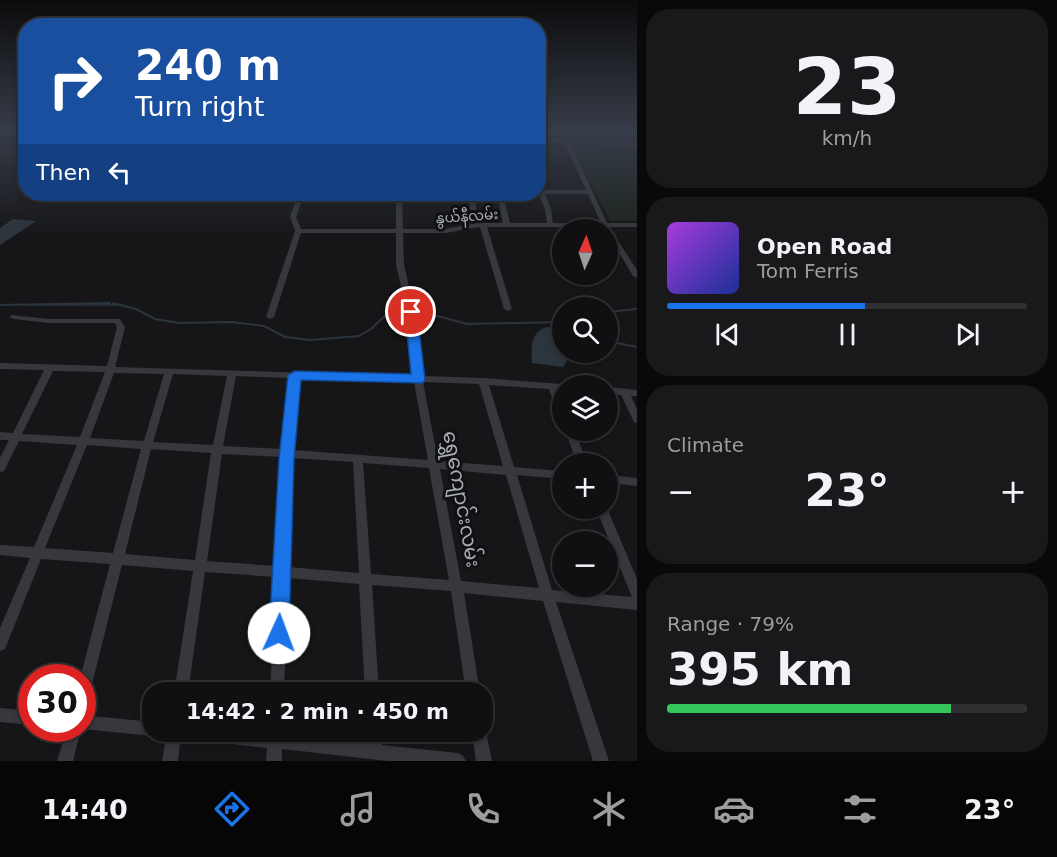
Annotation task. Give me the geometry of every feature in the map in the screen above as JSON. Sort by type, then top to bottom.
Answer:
[{"type":"street","points":[[579,167],[602,219]]},
{"type":"street","points":[[546,192],[591,192]]},
{"type":"street","points":[[270,317],[298,231],[293,217],[299,201]]},
{"type":"street","name":"ရွှေကျောင်းလမ်း","points":[[399,201],[400,265],[411,309],[418,379],[471,682]]},
{"type":"street","points":[[472,201],[474,225]]},
{"type":"street","points":[[502,201],[507,225]]},
{"type":"street","points":[[544,201],[550,225]]},
{"type":"street","name":"နွယ်နီလမ်း","points":[[298,231],[445,231],[474,225],[550,225]]},
{"type":"street","points":[[483,225],[508,309]]},
{"type":"street","name":"နွယ်နီလမ်း","points":[[618,225],[637,225]]},
{"type":"street","points":[[618,246],[637,276]]},
{"type":"street","points":[[0,644],[84,441],[110,370],[121,327],[117,321],[49,321],[14,317]]},
{"type":"street","points":[[0,366],[483,381],[552,387]]},
{"type":"street","points":[[0,468],[50,368]]},
{"type":"street","points":[[91,664],[147,446],[169,373]]},
{"type":"street","points":[[182,682],[216,450],[232,374]]},
{"type":"street","points":[[277,682],[281,572],[295,375]]},
{"type":"street","points":[[483,381],[547,595],[601,761]]},
{"type":"street","points":[[618,391],[637,393]]},
{"type":"street","points":[[624,391],[637,419]]},
{"type":"street","points":[[0,436],[358,458],[552,474]]},
{"type":"street","points":[[358,458],[372,682]]},
{"type":"street","points":[[618,480],[637,482]]},
{"type":"street","points":[[606,519],[637,594]]},
{"type":"street","points":[[0,550],[456,586],[637,604]]},
{"type":"street","points":[[0,715],[18,716]]},
{"type":"street","points":[[96,723],[142,728]]},
{"type":"street","points":[[65,761],[70,742]]},
{"type":"street","points":[[170,761],[173,742]]},
{"type":"street","points":[[274,761],[275,742]]},
{"type":"street","points":[[315,742],[458,761]]},
{"type":"street","points":[[375,742],[375,751]]},
{"type":"street","points":[[481,742],[484,761]]},
{"type":"shaded area","points":[[582,167],[637,167],[637,221],[609,219]]},
{"type":"shaded area","points":[[13,219],[36,221],[0,245],[0,228]]},
{"type":"shaded area","points":[[546,327],[552,328],[552,363],[565,363],[563,367],[532,363],[534,337]]},
{"type":"waterway","points":[[0,305],[110,303]]},
{"type":"waterway","points":[[113,303],[136,309],[155,319],[179,323],[232,322],[264,326],[285,337],[310,340],[359,336],[371,329],[391,310],[407,309]]},
{"type":"waterway","points":[[26,305],[119,305]]},
{"type":"waterway","points":[[412,309],[467,324],[552,322]]},
{"type":"waterway","points":[[618,311],[637,309]]},
{"type":"waterway","points":[[618,343],[637,347]]},
{"type":"route","points":[[279,633],[287,459],[295,375],[418,379],[411,312]]}]
